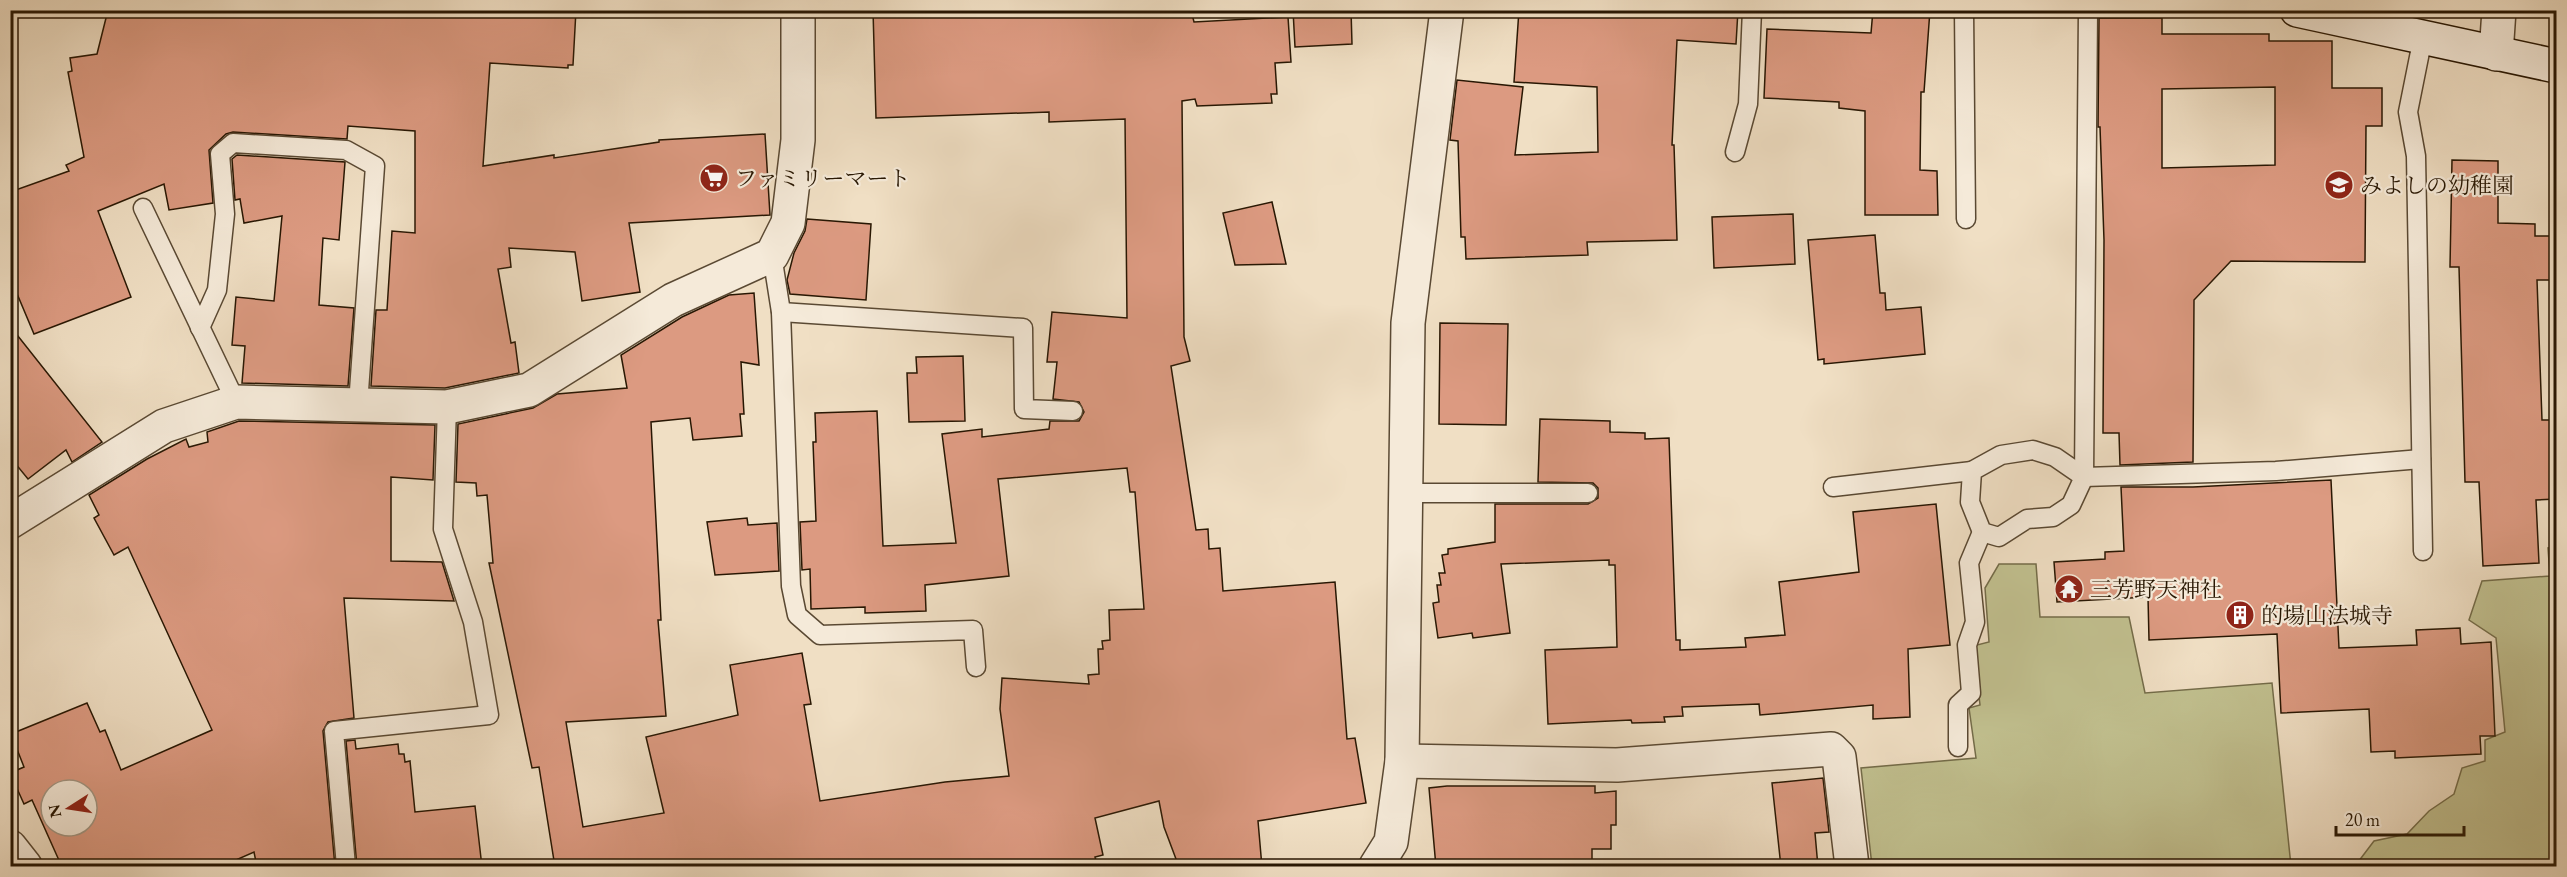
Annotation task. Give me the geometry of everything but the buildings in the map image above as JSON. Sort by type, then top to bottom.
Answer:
[{"type":"street","points":[[10,522],[164,426],[236,402],[447,407],[529,390],[673,300],[772,255],[788,222],[798,140],[798,10]]},
{"type":"street","points":[[1376,867],[1391,843],[1402,761],[1408,323],[1447,10]]},
{"type":"street","points":[[2297,10],[2334,14],[2496,54],[2556,66]]},
{"type":"street","points":[[2496,54],[2499,10]]},
{"type":"street","points":[[1402,761],[1617,765],[1831,749],[1839,757],[1852,867]]},
{"type":"street","points":[[10,847],[25,867]]},
{"type":"lane","points":[[1735,152],[1748,104],[1752,10]]},
{"type":"lane","points":[[1964,10],[1966,219]]},
{"type":"lane","points":[[1982,532],[1999,537],[2027,519],[2053,518],[2072,505],[2084,477],[2088,10]]},
{"type":"lane","points":[[2423,550],[2416,156],[2408,112],[2424,37]]},
{"type":"lane","points":[[200,328],[218,290],[225,214],[220,154],[233,143],[346,150],[370,161],[375,165],[358,405]]},
{"type":"lane","points":[[144,208],[236,402]]},
{"type":"lane","points":[[772,255],[781,312],[791,586],[798,615],[820,635],[973,630],[976,667]]},
{"type":"lane","points":[[781,312],[1023,328],[1024,409],[1073,411]]},
{"type":"lane","points":[[346,867],[333,730],[489,715],[473,622],[443,529],[447,407]]},
{"type":"lane","points":[[1833,487],[1972,471],[2001,455],[2033,450],[2055,457],[2084,477],[2265,471],[2421,459]]},
{"type":"lane","points":[[1958,747],[1959,705],[1971,693],[1967,645],[1975,622],[1969,563],[1982,532],[1970,501],[1972,471]]},
{"type":"lane","points":[[1406,493],[1588,493]]},
{"type":"shaded area","points":[[2556,547],[2556,866],[2355,866],[2374,841],[2407,834],[2429,811],[2454,794],[2462,768],[2485,761],[2485,740],[2505,732],[2496,638],[2469,620],[2482,581],[2550,576],[2548,548]]},
{"type":"shaded area","points":[[1999,564],[2036,564],[2040,617],[2129,617],[2145,693],[2272,683],[2291,866],[1872,866],[1861,768],[1976,758],[1969,708],[1980,705],[1973,646],[1989,642],[1985,588]]},
{"type":"place","name":"ファミリーマート","points":[[714,178]]},
{"type":"place","name":"みよしの幼稚園","points":[[2339,185]]},
{"type":"place","name":"三芳野天神社","points":[[2069,589]]},
{"type":"place","name":"的場山法城寺","points":[[2240,615]]}]
